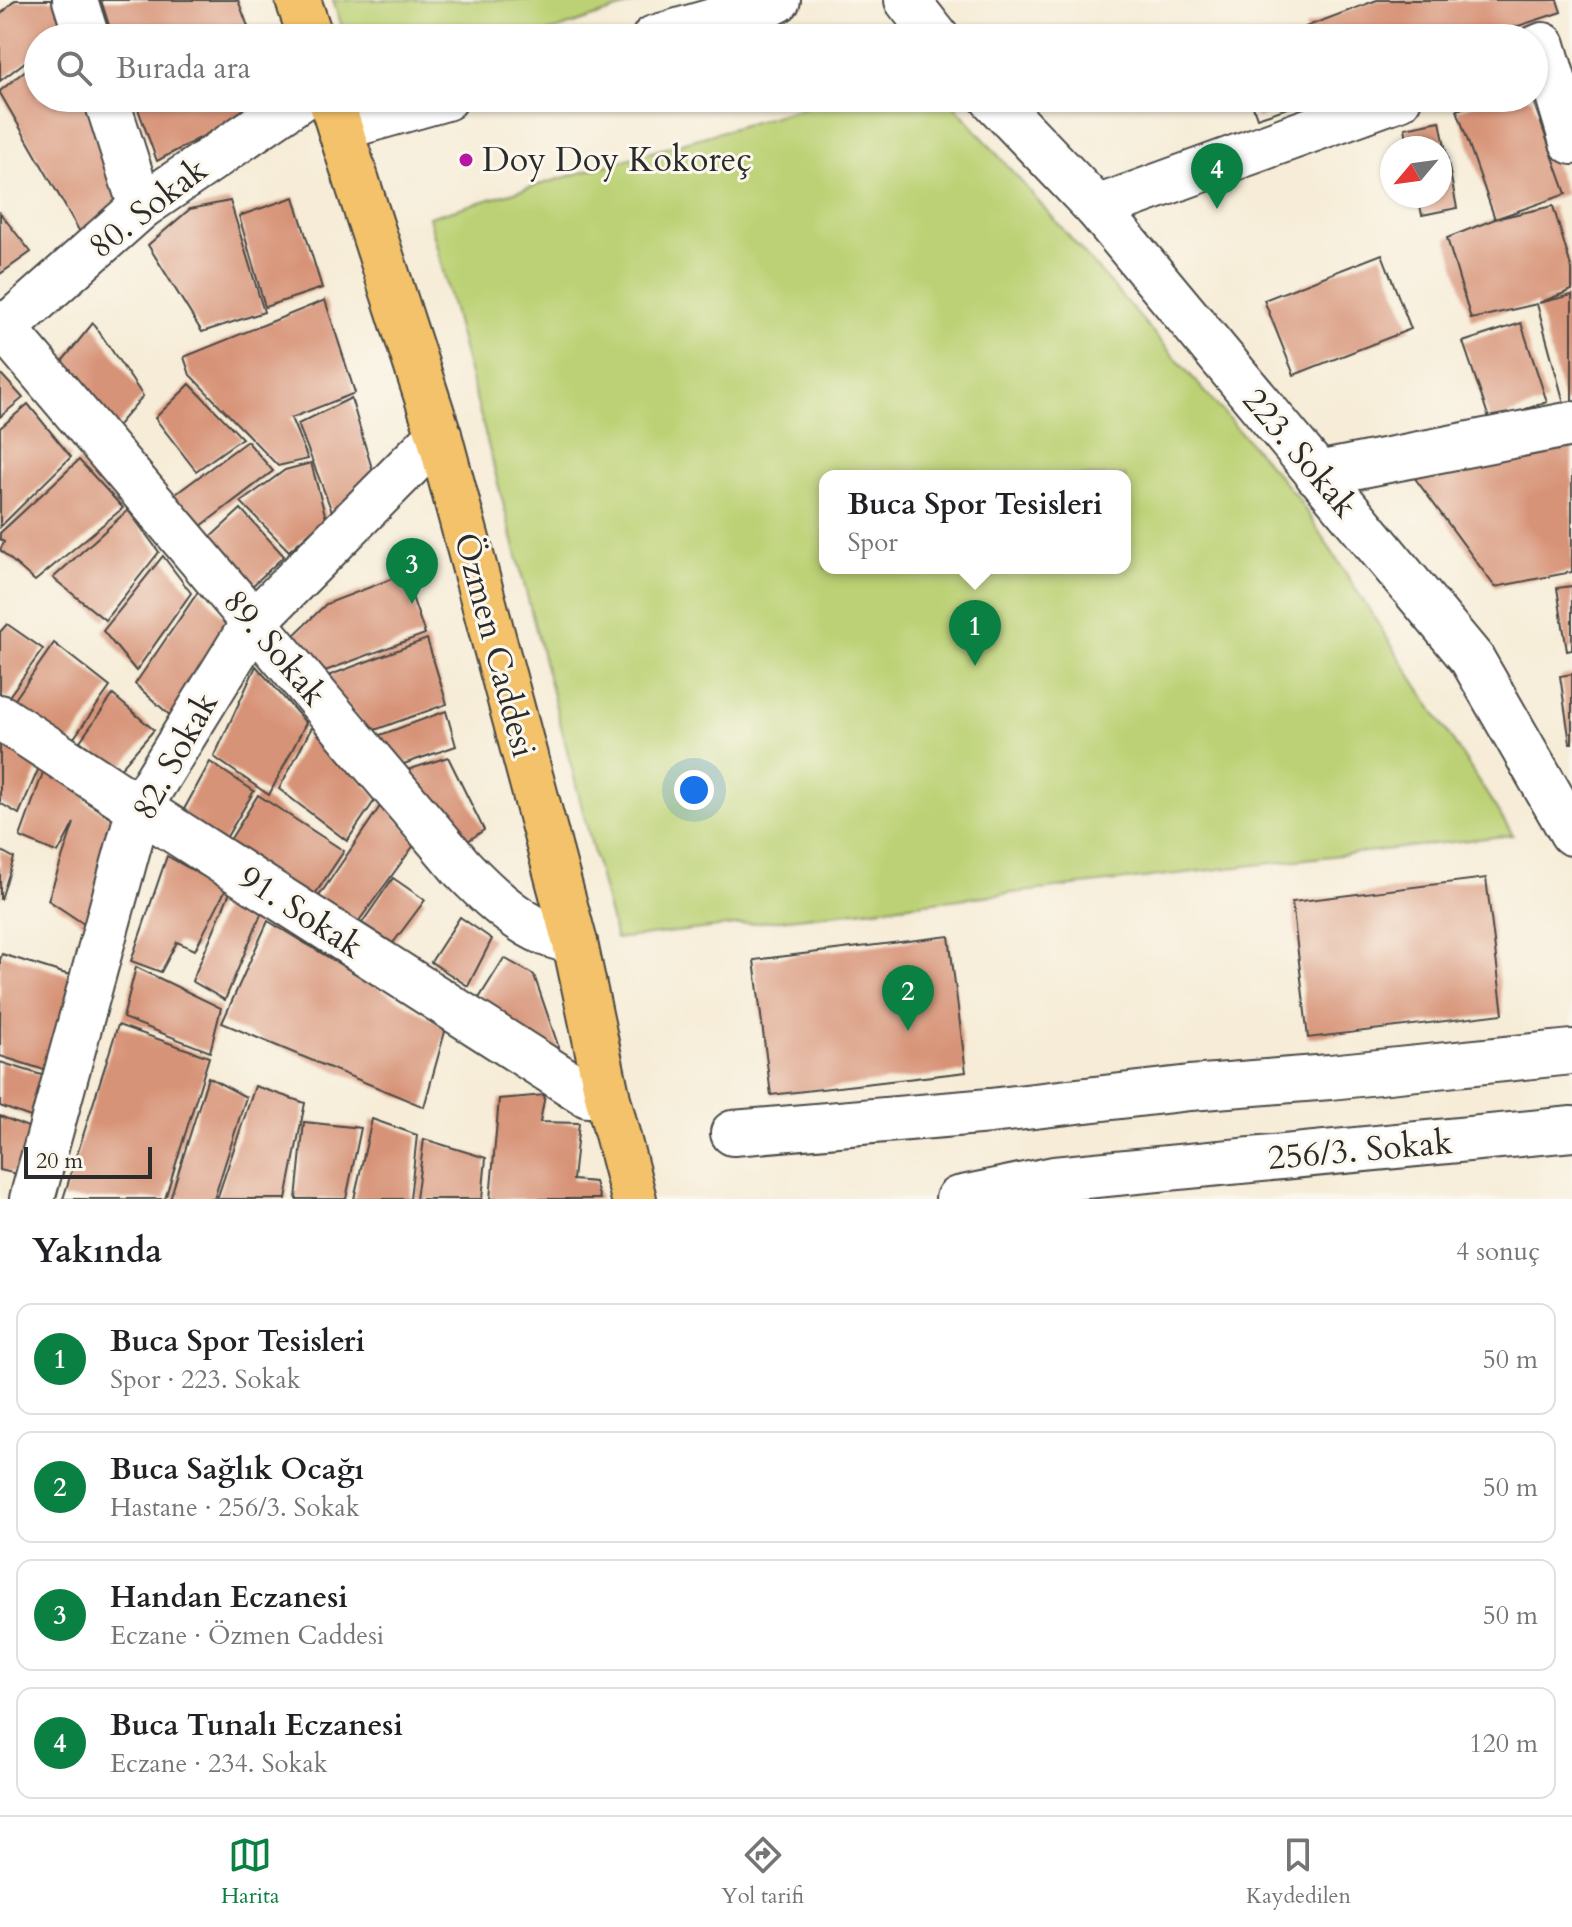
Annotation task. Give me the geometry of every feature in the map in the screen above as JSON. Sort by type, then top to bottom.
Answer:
[{"type":"main road","points":[[298,0],[306,24]]},
{"type":"main road","name":"Özmen Caddesi","points":[[335,113],[439,435],[575,943],[607,1095],[634,1199]]},
{"type":"street","points":[[75,0],[83,24]]},
{"type":"street","points":[[702,24],[778,0]]},
{"type":"street","points":[[907,0],[926,24]]},
{"type":"street","points":[[1548,62],[1572,142]]},
{"type":"street","points":[[110,112],[141,207]]},
{"type":"street","name":"80. Sokak","points":[[2,326],[141,207],[280,112]]},
{"type":"street","name":"223. Sokak","points":[[1005,112],[1097,208],[1472,659],[1572,833]]},
{"type":"street","points":[[1097,208],[1361,112]]},
{"type":"street","name":"89. Sokak","points":[[2,326],[461,867],[487,893],[518,916],[543,932],[575,943]]},
{"type":"street","points":[[1317,474],[1572,424]]},
{"type":"street","name":"82. Sokak","points":[[32,1199],[139,808],[253,623],[439,435]]},
{"type":"street","name":"91. Sokak","points":[[0,717],[588,1095],[607,1095]]},
{"type":"street","points":[[733,1133],[990,1111],[1190,1088],[1572,1052]]},
{"type":"street","name":"256/3. Sokak","points":[[958,1199],[1054,1179],[1572,1129]]},
{"type":"green space","points":[[333,0],[645,0],[573,24],[341,24]]},
{"type":"green space","points":[[788,112],[960,112],[1297,497],[1513,835],[616,939],[429,217]]},
{"type":"building","points":[[15,0],[58,0],[69,24],[24,24],[24,63],[0,81],[0,15]]},
{"type":"building","points":[[101,0],[238,0],[247,24],[109,24]]},
{"type":"building","points":[[1377,0],[1557,0],[1561,12],[1524,24],[1313,24]]},
{"type":"building","points":[[24,71],[24,112],[88,112],[120,201],[80,232],[0,91]]},
{"type":"building","points":[[139,112],[248,112],[157,161]]},
{"type":"building","points":[[1255,112],[1275,112],[1257,118]]},
{"type":"building","points":[[1458,112],[1537,112],[1566,194],[1495,219]]},
{"type":"building","points":[[1440,121],[1443,136],[1407,136],[1405,128]]},
{"type":"building","points":[[1452,182],[1457,208],[1422,215],[1421,208],[1452,208]]},
{"type":"building","points":[[294,197],[322,288],[265,307],[239,216]]},
{"type":"building","points":[[230,201],[264,312],[202,332],[148,245],[190,209]]},
{"type":"building","points":[[1553,206],[1572,270],[1572,290],[1539,303],[1572,295],[1572,401],[1564,403],[1537,304],[1471,319],[1447,238],[1495,219]]},
{"type":"building","points":[[0,213],[31,252],[0,274]]},
{"type":"building","points":[[1382,254],[1411,329],[1294,375],[1264,300]]},
{"type":"building","points":[[325,300],[355,393],[291,418],[308,459],[278,466],[190,375],[184,357]]},
{"type":"building","points":[[93,323],[143,396],[112,432],[55,370]]},
{"type":"building","points":[[1521,323],[1547,402],[1490,421],[1463,342]]},
{"type":"building","points":[[0,373],[23,398],[0,417]]},
{"type":"building","points":[[190,384],[242,438],[196,471],[155,418]]},
{"type":"building","points":[[351,398],[376,482],[333,514],[298,424]]},
{"type":"building","points":[[28,404],[71,457],[0,527],[0,428]]},
{"type":"building","points":[[247,441],[273,471],[192,533],[165,502]]},
{"type":"building","points":[[1572,446],[1572,572],[1495,587],[1414,477]]},
{"type":"building","points":[[79,460],[123,508],[35,581],[0,550],[4,542],[0,539],[0,533]]},
{"type":"building","points":[[311,463],[326,518],[289,551],[241,502],[285,470]]},
{"type":"building","points":[[241,509],[284,556],[247,591],[204,543]]},
{"type":"building","points":[[128,510],[159,552],[105,620],[53,578]]},
{"type":"building","points":[[163,556],[191,593],[136,671],[103,631]]},
{"type":"building","points":[[404,574],[425,634],[317,674],[291,638],[326,604]]},
{"type":"building","points":[[1572,586],[1572,650],[1567,651],[1557,588]]},
{"type":"building","points":[[200,589],[240,637],[184,728],[135,684]]},
{"type":"building","points":[[7,624],[43,649],[7,699],[0,693],[0,632]]},
{"type":"building","points":[[427,639],[447,704],[369,732],[325,677]]},
{"type":"building","points":[[54,643],[110,687],[66,749],[9,708]]},
{"type":"building","points":[[256,666],[306,723],[269,795],[214,757]]},
{"type":"building","points":[[1572,674],[1572,743],[1570,743],[1560,676]]},
{"type":"building","points":[[113,695],[154,730],[119,770],[80,741]]},
{"type":"building","points":[[446,711],[456,746],[392,768],[369,739]]},
{"type":"building","points":[[312,727],[377,797],[347,841],[279,789]]},
{"type":"building","points":[[0,736],[41,763],[19,814],[0,803]]},
{"type":"building","points":[[448,757],[484,830],[462,845],[401,772]]},
{"type":"building","points":[[210,762],[254,791],[219,850],[176,824]]},
{"type":"building","points":[[45,767],[87,796],[85,801],[124,826],[93,930],[48,900],[74,823],[58,853],[20,837]]},
{"type":"building","points":[[258,795],[344,851],[311,900],[227,845]]},
{"type":"building","points":[[383,802],[417,841],[350,933],[311,908]]},
{"type":"building","points":[[0,850],[14,858],[1,899],[0,899]]},
{"type":"building","points":[[167,856],[226,889],[195,950],[177,942],[161,972],[131,961]]},
{"type":"building","points":[[393,878],[425,900],[393,943],[362,923]]},
{"type":"building","points":[[1486,878],[1503,1014],[1308,1038],[1292,902]]},
{"type":"building","points":[[230,892],[262,912],[225,1000],[192,981]]},
{"type":"building","points":[[460,917],[492,939],[468,986],[431,962]]},
{"type":"building","points":[[268,921],[446,1028],[424,1107],[222,1023]]},
{"type":"building","points":[[949,936],[966,1072],[771,1095],[754,960]]},
{"type":"building","points":[[2,954],[82,979],[51,1072],[0,1056]]},
{"type":"building","points":[[504,958],[534,975],[562,1057],[473,1008]]},
{"type":"building","points":[[136,967],[221,1008],[210,1052],[123,1018]]},
{"type":"building","points":[[118,1025],[209,1057],[165,1199],[63,1199]]},
{"type":"building","points":[[0,1062],[51,1078],[36,1119],[0,1106]]},
{"type":"building","points":[[208,1077],[246,1097],[214,1199],[170,1199]]},
{"type":"building","points":[[255,1086],[305,1103],[286,1199],[217,1199]]},
{"type":"building","points":[[545,1095],[540,1122],[579,1123],[573,1180],[595,1182],[600,1199],[490,1199],[499,1099]]},
{"type":"building","points":[[0,1116],[33,1129],[17,1174],[0,1170]]},
{"type":"building","points":[[372,1119],[417,1135],[410,1199],[354,1199]]},
{"type":"building","points":[[304,1122],[361,1128],[346,1199],[296,1199]]},
{"type":"building","points":[[424,1139],[486,1158],[482,1199],[416,1199]]},
{"type":"place","name":"Doy Doy Kokoreç","points":[[466,160]]},
{"type":"place","name":"Buca Tunalı Eczanesi","points":[[1217,209]]},
{"type":"place","name":"Handan Eczanesi","points":[[412,604]]},
{"type":"place","name":"Buca Spor Tesisleri","points":[[975,666]]},
{"type":"place","name":"Buca Sağlık Ocağı","points":[[908,1031]]}]
